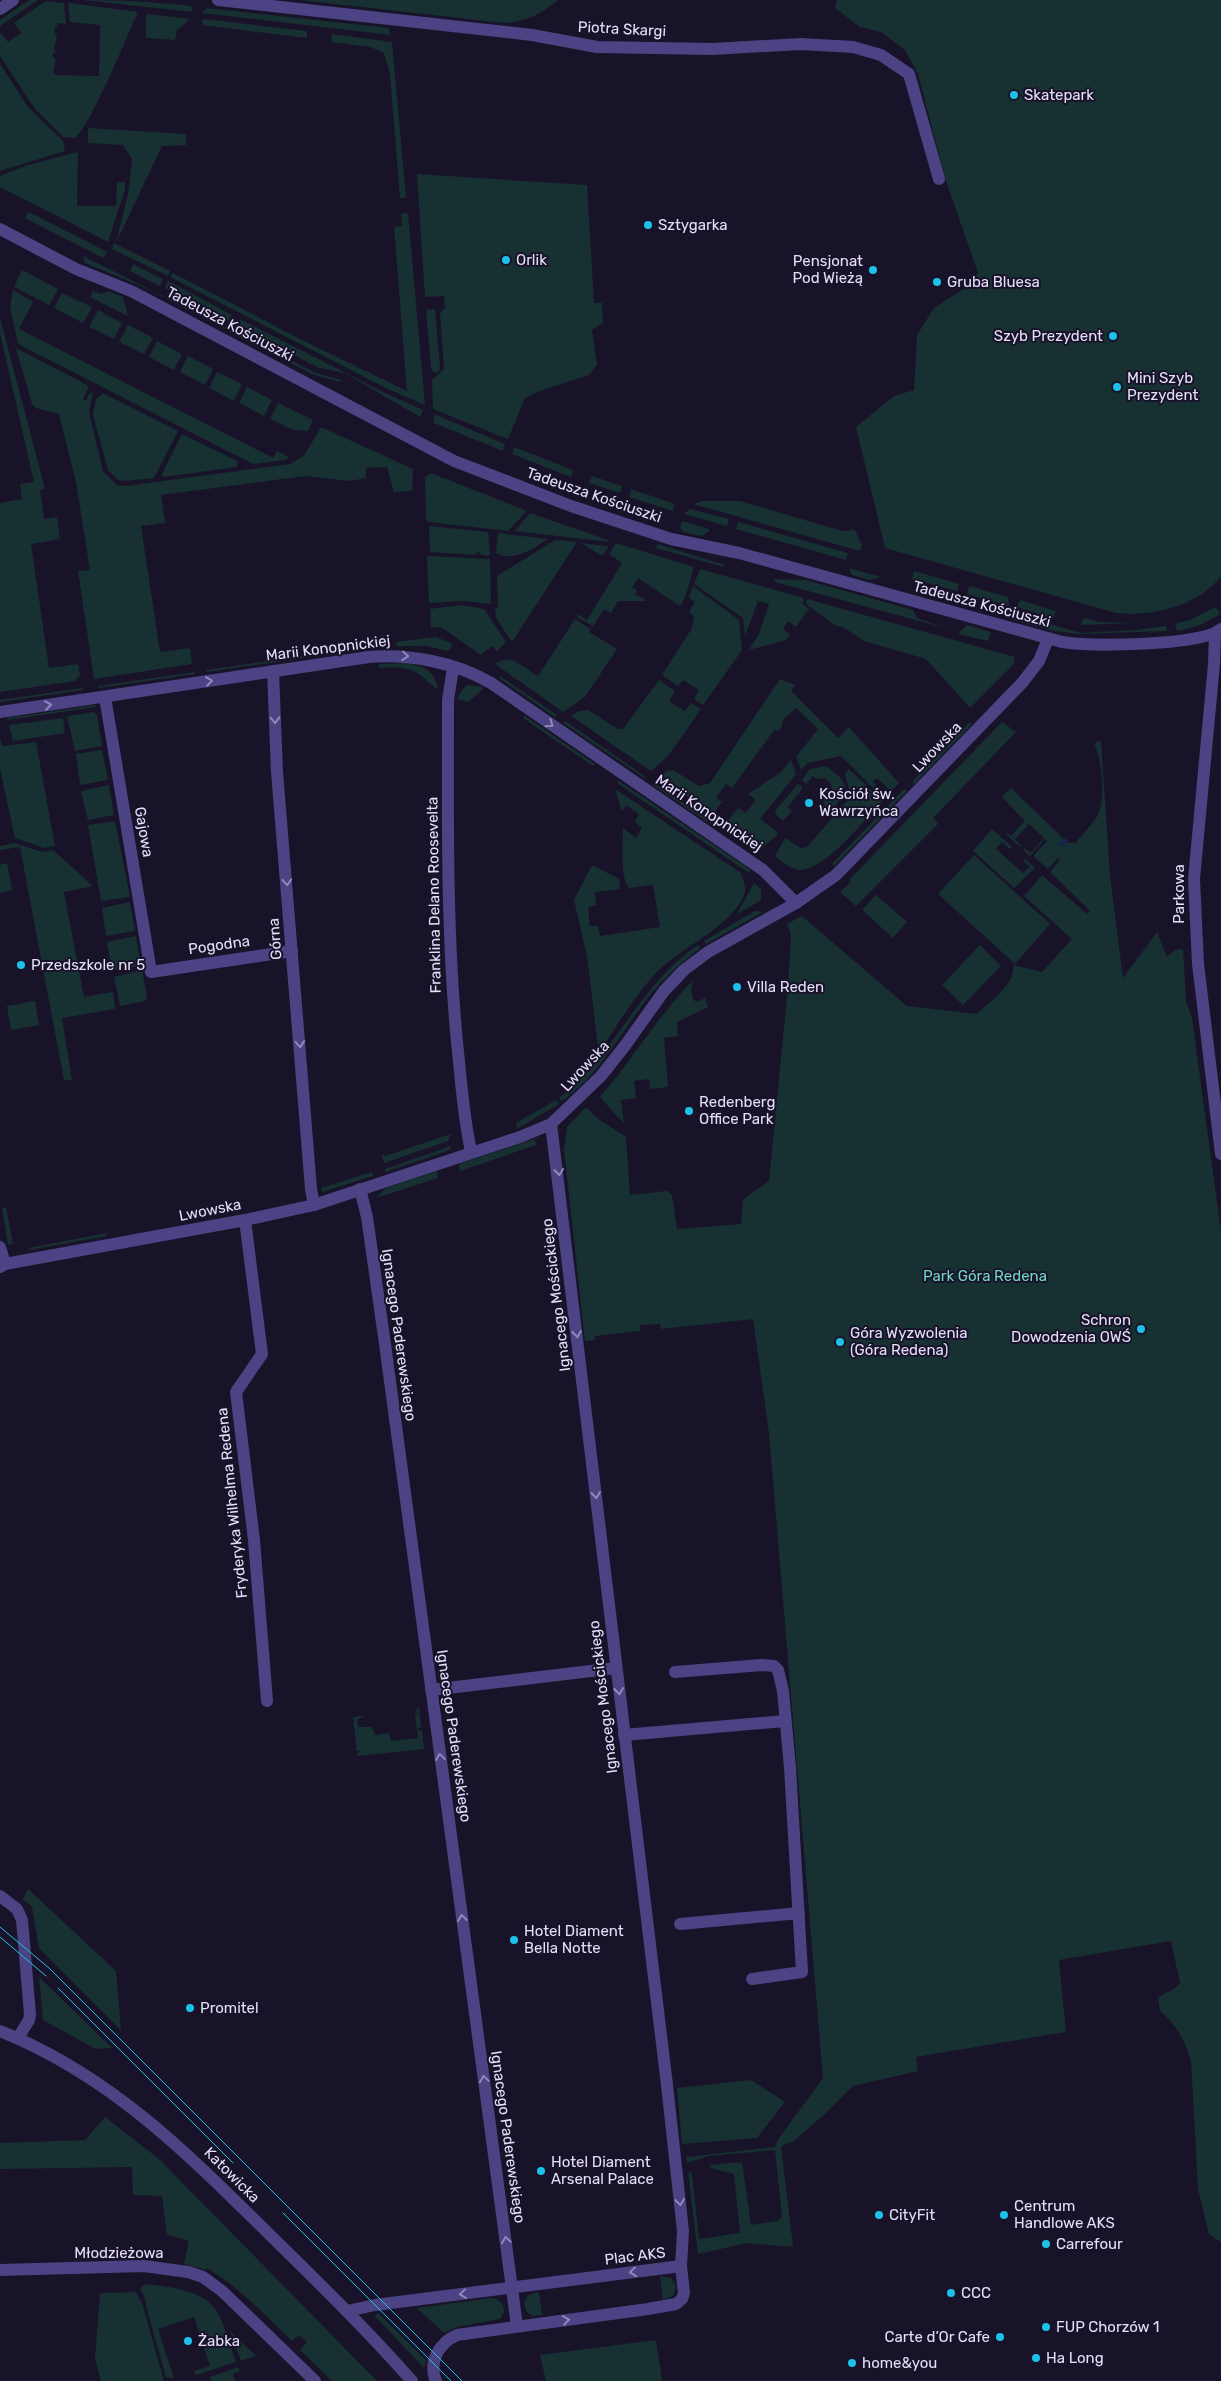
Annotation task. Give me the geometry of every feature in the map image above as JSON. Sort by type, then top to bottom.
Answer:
[{"type":"street","points":[[0,9],[13,0]]},
{"type":"street","name":"Piotra Skargi","points":[[218,0],[532,35],[597,47],[712,49],[801,44],[853,47],[881,55],[909,74],[939,179]]},
{"type":"street","name":"Tadeusza Kościuszki","points":[[0,229],[76,269],[131,291],[454,461],[571,506],[655,534],[753,556],[1048,639],[1074,644],[1188,640],[1218,631]]},
{"type":"street","name":"Parkowa","points":[[1218,631],[1194,879],[1198,964],[1221,1154]]},
{"type":"street","name":"Lwowska","points":[[2,1266],[245,1220],[314,1204],[552,1124],[601,1076],[624,1048],[664,991],[684,970],[708,952],[796,903],[836,874],[1014,692],[1039,661],[1048,639]]},
{"type":"street","name":"Marii Konopnickiej","points":[[0,712],[390,655],[415,657],[478,676],[491,683],[755,864],[771,876],[796,903]]},
{"type":"street","name":"Franklina Delano Roosevelta","points":[[453,668],[448,692],[448,917],[451,979],[465,1125],[472,1151]]},
{"type":"street","name":"Górna","points":[[273,671],[277,772],[310,1179],[314,1204]]},
{"type":"street","name":"Gajowa","points":[[105,697],[151,972]]},
{"type":"street","name":"Pogodna","points":[[151,972],[292,951]]},
{"type":"street","name":"Ignacego Mościckiego","points":[[552,1124],[683,2232],[681,2266]]},
{"type":"street","name":"Ignacego Paderewskiego","points":[[360,1189],[367,1218],[373,1258],[512,2288]]},
{"type":"street","name":"Fryderyka Wilhelma Redena","points":[[245,1220],[262,1354],[236,1392],[254,1540],[267,1701]]},
{"type":"street","points":[[0,1247],[2,1266]]},
{"type":"street","points":[[674,1672],[774,1666],[778,1670],[783,1691],[802,1972],[752,1979]]},
{"type":"street","points":[[431,1690],[616,1668]]},
{"type":"street","points":[[624,1735],[785,1721]]},
{"type":"street","points":[[0,1896],[17,1909],[22,1920],[30,2014],[29,2020],[18,2038]]},
{"type":"street","points":[[680,1924],[799,1912]]},
{"type":"street","name":"Katowicka","points":[[0,2031],[18,2038],[89,2077],[148,2119],[194,2160],[347,2311],[412,2381]]},
{"type":"street","name":"Młodzieżowa","points":[[0,2270],[144,2266],[188,2272],[203,2277],[222,2291],[315,2381]]},
{"type":"street","name":"Plac AKS","points":[[347,2311],[375,2305],[681,2266],[684,2293],[682,2299],[676,2304],[465,2333],[449,2339],[437,2352],[433,2372],[436,2381]]},
{"type":"street","points":[[512,2288],[517,2326]]},
{"type":"green space","points":[[29,0],[38,0],[0,26],[0,20]]},
{"type":"green space","points":[[83,0],[191,6],[193,12]]},
{"type":"green space","points":[[299,0],[558,0],[533,16],[519,21],[504,23]]},
{"type":"green space","points":[[837,0],[1221,0],[1221,576],[1200,595],[1188,602],[1159,611],[1130,614],[1116,613],[885,548],[856,427],[894,396],[914,390],[917,335],[934,308],[970,285],[967,281],[978,273],[945,178],[918,74],[905,50],[881,32],[860,27],[835,8]]},
{"type":"green space","points":[[46,1],[64,3],[66,24],[57,23],[55,27],[55,34],[57,35],[54,50],[56,50],[52,55],[56,61],[53,72],[56,75],[99,76],[100,25],[70,22],[68,3],[138,12],[90,117],[75,138],[63,137],[35,109],[0,56],[0,32],[8,42],[21,33],[14,23]]},
{"type":"green space","points":[[207,8],[388,28],[391,35],[202,13]]},
{"type":"green space","points":[[146,14],[190,19],[177,30],[175,40],[146,38]]},
{"type":"green space","points":[[203,19],[307,31],[307,38],[202,25]]},
{"type":"green space","points":[[331,34],[392,42],[406,198],[400,198],[390,74],[384,53],[370,47],[332,42]]},
{"type":"green space","points":[[0,64],[28,107],[63,141],[65,151],[0,171]]},
{"type":"green space","points":[[88,128],[186,134],[186,145],[162,146],[116,243],[128,194],[132,159],[123,145],[88,143]]},
{"type":"green space","points":[[78,152],[77,206],[116,206],[117,182],[125,182],[125,189],[108,242],[0,187],[0,176],[28,165]]},
{"type":"green space","points":[[417,174],[587,185],[594,303],[602,303],[603,323],[592,330],[597,365],[589,375],[540,391],[525,398],[508,439],[433,409],[432,380],[444,369],[440,313],[445,308],[444,296],[425,297]]},
{"type":"green space","points":[[29,212],[107,252],[103,258],[25,218]]},
{"type":"green space","points":[[408,213],[425,405],[388,389],[170,277],[173,273],[304,341],[407,391],[394,227],[402,226],[401,214]]},
{"type":"green space","points":[[114,243],[170,271],[168,276],[112,249]]},
{"type":"green space","points":[[83,256],[316,373],[341,380],[340,382],[312,374],[148,289],[85,263]]},
{"type":"green space","points":[[133,264],[163,279],[160,286],[130,271]]},
{"type":"green space","points":[[22,270],[58,289],[49,305],[14,287]]},
{"type":"green space","points":[[168,281],[232,315],[228,321],[165,288]]},
{"type":"green space","points":[[13,290],[33,302],[19,329],[273,458],[277,451],[289,457],[285,460],[253,464],[18,344],[10,307]]},
{"type":"green space","points":[[93,291],[101,294],[108,291],[123,297],[128,316],[90,297]]},
{"type":"green space","points":[[62,293],[92,307],[83,323],[54,308]]},
{"type":"green space","points":[[435,309],[440,368],[438,373],[432,371],[431,367],[426,310]]},
{"type":"green space","points":[[98,310],[122,323],[114,339],[89,327]]},
{"type":"green space","points":[[0,318],[45,489],[40,490],[44,519],[57,517],[60,539],[31,544],[49,668],[78,664],[80,675],[75,681],[0,692],[0,503],[22,499],[20,484],[34,482],[0,333]]},
{"type":"green space","points":[[240,319],[385,393],[423,410],[420,417],[345,373],[319,368],[237,325]]},
{"type":"green space","points":[[128,325],[153,338],[144,354],[119,342]]},
{"type":"green space","points":[[157,341],[182,354],[174,370],[149,357]]},
{"type":"green space","points":[[16,348],[89,386],[83,399],[86,401],[90,393],[93,392],[89,412],[103,471],[117,485],[126,486],[290,464],[304,456],[321,427],[413,469],[412,491],[394,492],[387,467],[366,468],[366,478],[350,481],[305,476],[161,495],[165,523],[141,526],[160,652],[190,648],[192,664],[94,679],[78,571],[90,570],[76,482],[59,414],[36,408],[32,404]]},
{"type":"green space","points":[[188,356],[213,369],[205,385],[180,372]]},
{"type":"green space","points":[[217,372],[242,384],[234,401],[209,388]]},
{"type":"green space","points":[[247,387],[272,400],[264,416],[239,403]]},
{"type":"green space","points":[[103,393],[178,431],[154,478],[118,480],[108,470],[93,415],[96,399]]},
{"type":"green space","points":[[278,403],[313,420],[308,431],[293,430],[270,419]]},
{"type":"green space","points":[[434,414],[505,444],[503,451],[434,423]]},
{"type":"green space","points":[[182,434],[237,461],[238,464],[236,467],[163,477],[162,474]]},
{"type":"green space","points":[[514,447],[573,470],[571,477],[512,454]]},
{"type":"green space","points":[[431,473],[527,511],[508,531],[429,522],[426,520],[425,477]]},
{"type":"green space","points":[[592,476],[622,486],[620,493],[589,483]]},
{"type":"green space","points":[[631,489],[675,504],[673,511],[629,497]]},
{"type":"green space","points":[[703,501],[740,501],[839,530],[848,531],[854,529],[862,545],[860,551],[693,504]]},
{"type":"green space","points":[[690,509],[729,519],[727,526],[684,514]]},
{"type":"green space","points":[[530,513],[608,540],[610,542],[515,531]]},
{"type":"green space","points":[[682,521],[709,529],[709,531],[702,536],[683,532],[680,527]]},
{"type":"green space","points":[[738,522],[848,553],[846,560],[736,529]]},
{"type":"green space","points":[[429,526],[488,532],[490,554],[488,556],[481,555],[478,551],[476,555],[430,552]]},
{"type":"green space","points":[[498,533],[548,539],[523,553],[503,556],[496,553]]},
{"type":"green space","points":[[555,540],[577,542],[512,642],[496,618],[495,608],[498,607],[497,576]]},
{"type":"green space","points":[[581,543],[607,546],[608,548],[602,556]]},
{"type":"green space","points":[[616,543],[694,567],[685,598],[680,606],[638,578],[632,587],[637,591],[635,594],[647,601],[618,601],[611,613],[604,609],[593,626],[577,617],[578,614],[587,620],[622,563],[609,554]]},
{"type":"green space","points":[[657,544],[725,565],[724,567],[656,548]]},
{"type":"green space","points":[[427,557],[490,559],[491,604],[464,601],[429,603]]},
{"type":"green space","points":[[849,568],[881,577],[870,580],[852,575]]},
{"type":"green space","points":[[700,569],[804,598],[802,603],[809,609],[796,627],[788,621],[783,629],[790,635],[786,640],[749,650],[759,634],[769,604],[758,601],[745,636],[743,618],[694,584]]},
{"type":"green space","points":[[914,571],[959,584],[957,591],[912,579]]},
{"type":"green space","points":[[774,579],[806,580],[913,610],[917,618],[945,628],[775,582]]},
{"type":"green space","points":[[693,586],[739,620],[742,650],[703,705],[694,699],[699,690],[683,680],[678,686],[662,675],[692,628],[694,616],[689,612],[695,602],[689,598]]},
{"type":"green space","points":[[969,586],[1008,597],[1009,606],[967,594]]},
{"type":"green space","points":[[807,599],[1015,657],[1014,664],[970,708],[926,659],[864,641],[843,627],[836,626],[806,604]]},
{"type":"green space","points":[[1020,600],[1056,611],[1053,618],[1017,607]]},
{"type":"green space","points":[[461,605],[484,609],[506,642],[497,651],[492,646],[481,655],[441,627],[431,628],[430,609]]},
{"type":"green space","points":[[1215,607],[1221,613],[1200,625],[1177,631],[1175,624],[1190,620]]},
{"type":"green space","points":[[1015,614],[1081,633],[1137,630],[1166,626],[1167,631],[1077,634],[1050,630],[1013,620]]},
{"type":"green space","points":[[1083,618],[1099,622],[1137,623],[1081,625]]},
{"type":"green space","points":[[575,619],[590,629],[589,632],[617,649],[585,697],[563,712],[495,664],[501,661],[512,660],[538,676]]},
{"type":"green space","points":[[967,625],[991,632],[988,641],[958,634]]},
{"type":"green space","points":[[436,637],[453,644],[449,651],[426,646],[397,646],[396,642]]},
{"type":"green space","points":[[302,656],[303,658],[207,672],[206,670]]},
{"type":"green space","points":[[405,663],[418,666],[431,673],[438,689],[419,674],[410,670],[379,668],[379,664]]},
{"type":"green space","points":[[195,672],[195,674],[99,688],[99,686]]},
{"type":"green space","points":[[500,676],[557,715],[555,717],[499,678]]},
{"type":"green space","points":[[780,679],[795,685],[791,691],[838,738],[849,727],[899,783],[891,791],[877,778],[873,782],[876,785],[873,788],[841,756],[808,763],[801,770],[796,757],[818,729],[796,708],[782,721],[783,724],[779,731],[775,729],[732,788],[726,784],[716,798],[722,802],[713,814],[660,778],[666,771],[673,770],[699,786],[710,783]]},
{"type":"green space","points":[[659,680],[675,691],[669,701],[685,711],[691,703],[701,709],[668,756],[651,771],[571,716],[579,711],[588,710],[618,729],[623,729]]},
{"type":"green space","points":[[468,685],[482,687],[483,689],[468,702],[457,699],[462,690]]},
{"type":"green space","points":[[83,688],[83,690],[0,702],[0,700]]},
{"type":"green space","points":[[96,705],[96,707],[7,720],[7,718]]},
{"type":"green space","points":[[94,712],[97,715],[102,746],[75,751],[67,716]]},
{"type":"green space","points":[[525,716],[595,764],[593,766],[523,718]]},
{"type":"green space","points":[[63,718],[65,733],[13,741],[9,725]]},
{"type":"green space","points":[[565,721],[646,777],[644,778],[563,723]]},
{"type":"green space","points":[[970,722],[972,724],[914,784],[912,782]]},
{"type":"green space","points":[[1002,722],[1016,732],[933,818],[938,824],[856,906],[840,892],[851,882],[849,880]]},
{"type":"green space","points":[[0,738],[2,746],[36,742],[55,846],[44,848],[15,838],[0,769]]},
{"type":"green space","name":"Park Góra Redena","points":[[1101,741],[1110,875],[1123,978],[1157,932],[1167,957],[1175,950],[1183,949],[1186,1001],[1192,1018],[1221,1232],[1221,2242],[1209,2234],[1198,2189],[1191,2061],[1180,2034],[1160,2011],[1158,1997],[1174,1989],[1180,1983],[1171,1941],[1059,1960],[1066,2032],[916,2057],[918,2071],[853,2086],[794,2141],[781,2146],[793,2247],[747,2243],[698,2254],[688,2172],[692,2173],[699,2239],[740,2233],[734,2174],[711,2168],[709,2165],[742,2162],[751,2225],[778,2221],[782,2216],[775,2150],[708,2156],[687,2163],[686,2157],[776,2147],[777,2141],[823,2078],[769,1433],[753,1319],[661,1329],[660,1324],[640,1325],[640,1331],[595,1336],[595,1340],[585,1341],[564,1149],[567,1127],[586,1107],[597,1118],[626,1137],[630,1195],[667,1191],[672,1195],[677,1229],[741,1224],[743,1199],[769,1181],[788,987],[791,934],[787,924],[802,916],[907,1006],[977,1014],[1006,986],[1013,972],[1013,965],[1042,972],[1072,939],[1024,896],[1042,875],[1087,914],[1090,911],[1050,872],[1060,859],[1058,858],[1048,869],[1033,856],[1047,841],[1045,839],[1030,856],[1023,850],[1024,848],[1031,853],[1044,838],[1029,824],[1015,839],[1021,845],[1020,847],[1006,834],[1011,836],[1025,821],[1002,797],[1011,788],[1068,843],[1076,843],[1095,819],[1101,805],[1101,767],[1094,744]]},
{"type":"green space","points":[[102,750],[108,780],[80,785],[76,754]]},
{"type":"green space","points":[[791,760],[796,774],[760,819],[777,831],[777,835],[762,848],[726,823],[738,808],[746,813],[756,800],[748,794],[780,773]]},
{"type":"green space","points":[[826,766],[840,777],[845,786],[841,799],[828,815],[821,810],[825,804],[823,802],[832,790],[831,784],[825,778],[817,779],[813,776],[806,784],[802,780],[810,769]]},
{"type":"green space","points":[[849,769],[867,786],[849,790],[845,773]]},
{"type":"green space","points":[[619,781],[751,870],[749,873],[617,783]]},
{"type":"green space","points":[[654,783],[709,820],[707,822],[653,785]]},
{"type":"green space","points":[[798,784],[803,788],[788,807],[792,811],[783,821],[777,816],[775,811]]},
{"type":"green space","points":[[109,785],[114,815],[88,820],[81,791]]},
{"type":"green space","points":[[615,789],[741,873],[745,889],[744,895],[737,907],[728,918],[676,956],[653,976],[602,1048],[598,1047],[587,956],[574,900],[591,867],[594,866],[619,879],[620,889],[595,892],[596,905],[588,908],[590,926],[598,926],[600,936],[660,927],[653,885],[629,888],[626,884],[623,860],[623,828],[636,838],[642,828],[635,822],[639,814],[626,805],[622,812]]},
{"type":"green space","points":[[870,789],[882,801],[842,845],[817,865],[805,869],[795,869],[775,856],[785,838],[801,848],[807,847],[852,795]]},
{"type":"green space","points":[[904,789],[907,791],[834,866],[832,864]]},
{"type":"green space","points":[[115,821],[130,897],[101,901],[88,825]]},
{"type":"green space","points":[[992,829],[1012,847],[1010,849],[1002,842],[996,849],[1023,873],[1030,867],[1023,860],[1024,858],[1035,868],[1014,888],[973,851]]},
{"type":"green space","points":[[15,843],[42,852],[53,850],[93,886],[64,892],[84,997],[113,992],[115,1009],[62,1018],[72,1080],[64,1080],[20,847],[0,850],[0,846]]},
{"type":"green space","points":[[974,855],[1050,924],[1015,964],[938,894]]},
{"type":"green space","points":[[7,863],[12,890],[0,893],[0,865]]},
{"type":"green space","points":[[754,883],[761,889],[761,900],[737,914]]},
{"type":"green space","points":[[876,895],[907,922],[893,938],[862,910]]},
{"type":"green space","points":[[130,902],[135,931],[106,936],[102,908]]},
{"type":"green space","points":[[755,911],[763,912],[706,944],[704,941]]},
{"type":"green space","points":[[136,936],[141,966],[112,970],[107,942]]},
{"type":"green space","points":[[698,945],[700,948],[674,970],[650,995],[588,1078],[562,1101],[559,1098],[579,1081],[596,1061],[659,979],[677,961]]},
{"type":"green space","points":[[980,945],[1001,966],[963,1005],[942,985]]},
{"type":"green space","points":[[142,970],[147,997],[145,1001],[120,1006],[114,977]]},
{"type":"green space","points":[[693,980],[691,989],[693,998],[696,1002],[705,998],[708,1007],[677,1022],[678,1036],[664,1038],[668,1087],[650,1089],[649,1079],[634,1081],[636,1098],[621,1100],[624,1124],[600,1097],[668,1008]]},
{"type":"green space","points":[[35,1001],[39,1025],[11,1030],[7,1006]]},
{"type":"green space","points":[[556,1100],[559,1104],[517,1129],[516,1123]]},
{"type":"green space","points":[[451,1134],[448,1141],[384,1163],[382,1155],[384,1154],[385,1156]]},
{"type":"green space","points":[[535,1139],[536,1145],[460,1171],[459,1164]]},
{"type":"green space","points":[[451,1146],[451,1149],[447,1151],[386,1172],[385,1169]]},
{"type":"green space","points":[[437,1171],[438,1178],[376,1198],[386,1188]]},
{"type":"green space","points":[[372,1172],[373,1176],[322,1192],[321,1188]]},
{"type":"green space","points":[[6,1207],[13,1244],[8,1245],[2,1208]]},
{"type":"green space","points":[[107,1233],[107,1236],[29,1250],[29,1248]]},
{"type":"green space","points":[[419,1708],[421,1727],[418,1728],[418,1731],[422,1730],[424,1749],[358,1756],[357,1753],[362,1751],[357,1751],[353,1717],[364,1716],[357,1720],[358,1727],[372,1727],[375,1735],[389,1733],[391,1741],[418,1738],[415,1714],[417,1714],[416,1709]]},
{"type":"green space","points":[[28,1889],[116,1971],[121,2030],[39,1948],[32,1907],[23,1899]]},
{"type":"green space","points":[[39,1977],[112,2048],[96,2049],[43,2020]]},
{"type":"green space","points":[[751,2080],[785,2102],[757,2138],[682,2144],[677,2088]]},
{"type":"green space","points":[[105,2117],[159,2159],[377,2381],[332,2381],[300,2350],[307,2342],[299,2335],[292,2341],[252,2302],[219,2276],[207,2268],[206,2270],[184,2264],[189,2241],[167,2235],[162,2196],[133,2195],[132,2167],[0,2169],[0,2143],[85,2140]]},
{"type":"green space","points":[[660,2276],[671,2278],[676,2286],[673,2296],[663,2300]]},
{"type":"green space","points":[[145,2284],[175,2288],[196,2294],[204,2299],[218,2314],[236,2362],[196,2375],[194,2371],[210,2366],[194,2317],[158,2329],[174,2378],[166,2377],[146,2301],[140,2288]]},
{"type":"green space","points":[[136,2292],[142,2303],[164,2381],[101,2381],[95,2359],[100,2293]]},
{"type":"green space","points":[[539,2292],[542,2315],[533,2316],[526,2311],[524,2303],[528,2295]]},
{"type":"green space","points":[[492,2298],[499,2301],[503,2306],[504,2312],[500,2319],[457,2327],[444,2333],[417,2308]]},
{"type":"green space","points":[[378,2313],[426,2360],[424,2368],[375,2316]]},
{"type":"green space","points":[[230,2331],[256,2356],[241,2361]]},
{"type":"green space","points":[[656,2340],[662,2381],[546,2381],[540,2355]]},
{"type":"green space","points":[[238,2367],[240,2371],[233,2374],[235,2381],[211,2381],[210,2377]]},
{"type":"waterway","points":[[1061,844],[1065,841]]},
{"type":"tram line","points":[[0,1927],[49,1968],[462,2381]]},
{"type":"tram line","points":[[0,1937],[46,1976]]},
{"type":"tram line","points":[[58,1988],[233,2163]]},
{"type":"tram line","points":[[283,2213],[451,2381]]},
{"type":"place","name":"Skatepark","points":[[1014,95]]},
{"type":"place","name":"Sztygarka","points":[[648,225]]},
{"type":"place","name":"Orlik","points":[[506,260]]},
{"type":"place","name":"Pensjonat Pod Wieżą","points":[[873,270]]},
{"type":"place","name":"Gruba Bluesa","points":[[937,282]]},
{"type":"place","name":"Szyb Prezydent","points":[[1113,336]]},
{"type":"place","name":"Mini Szyb Prezydent","points":[[1117,387]]},
{"type":"place","name":"Kościół św. Wawrzyńca","points":[[809,803]]},
{"type":"place","name":"Przedszkole nr 5","points":[[21,965]]},
{"type":"place","name":"Villa Reden","points":[[737,987]]},
{"type":"place","name":"Redenberg Office Park","points":[[689,1111]]},
{"type":"place","name":"Schron Dowodzenia OWŚ","points":[[1141,1329]]},
{"type":"place","name":"Góra Wyzwolenia (Góra Redena)","points":[[840,1342]]},
{"type":"place","name":"Hotel Diament Bella Notte","points":[[514,1940]]},
{"type":"place","name":"Promitel","points":[[190,2008]]},
{"type":"place","name":"Hotel Diament Arsenal Palace","points":[[541,2171]]},
{"type":"place","name":"CityFit","points":[[879,2215]]},
{"type":"place","name":"Centrum Handlowe AKS","points":[[1004,2215]]},
{"type":"place","name":"Carrefour","points":[[1046,2244]]},
{"type":"place","name":"CCC","points":[[951,2293]]},
{"type":"place","name":"FUP Chorzów 1","points":[[1046,2327]]},
{"type":"place","name":"Carte d’Or Cafe","points":[[1000,2337]]},
{"type":"place","name":"Żabka","points":[[188,2341]]},
{"type":"place","name":"Ha Long","points":[[1036,2358]]},
{"type":"place","name":"home&you","points":[[852,2363]]}]
